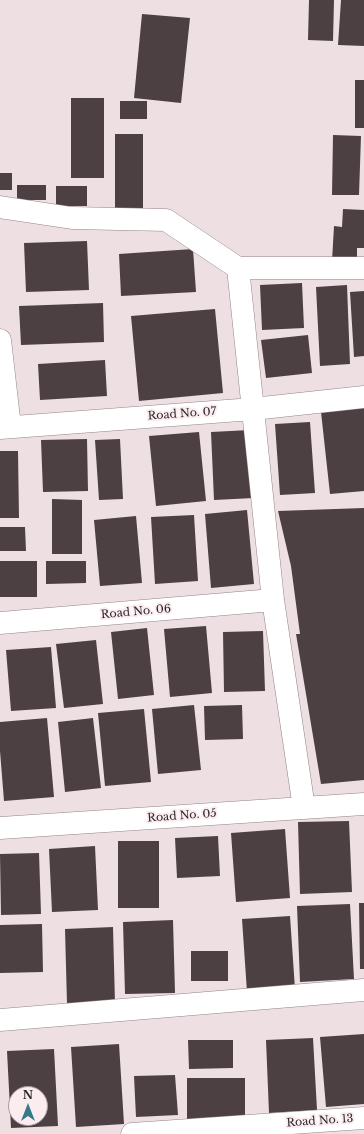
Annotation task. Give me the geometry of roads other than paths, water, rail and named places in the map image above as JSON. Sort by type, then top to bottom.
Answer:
[{"type":"street","points":[[0,207],[72,218],[166,220],[238,268],[364,268]]},
{"type":"street","points":[[238,268],[273,600],[304,808]]},
{"type":"street","points":[[0,340],[5,427]]},
{"type":"street","name":"Road No. 07","points":[[5,427],[253,409],[364,397]]},
{"type":"street","name":"Road No. 06","points":[[0,623],[273,600]]},
{"type":"street","name":"Road No. 05","points":[[0,828],[364,804]]},
{"type":"street","points":[[0,1020],[364,990]]},
{"type":"street","name":"Road No. 13","points":[[132,1134],[364,1118]]}]
